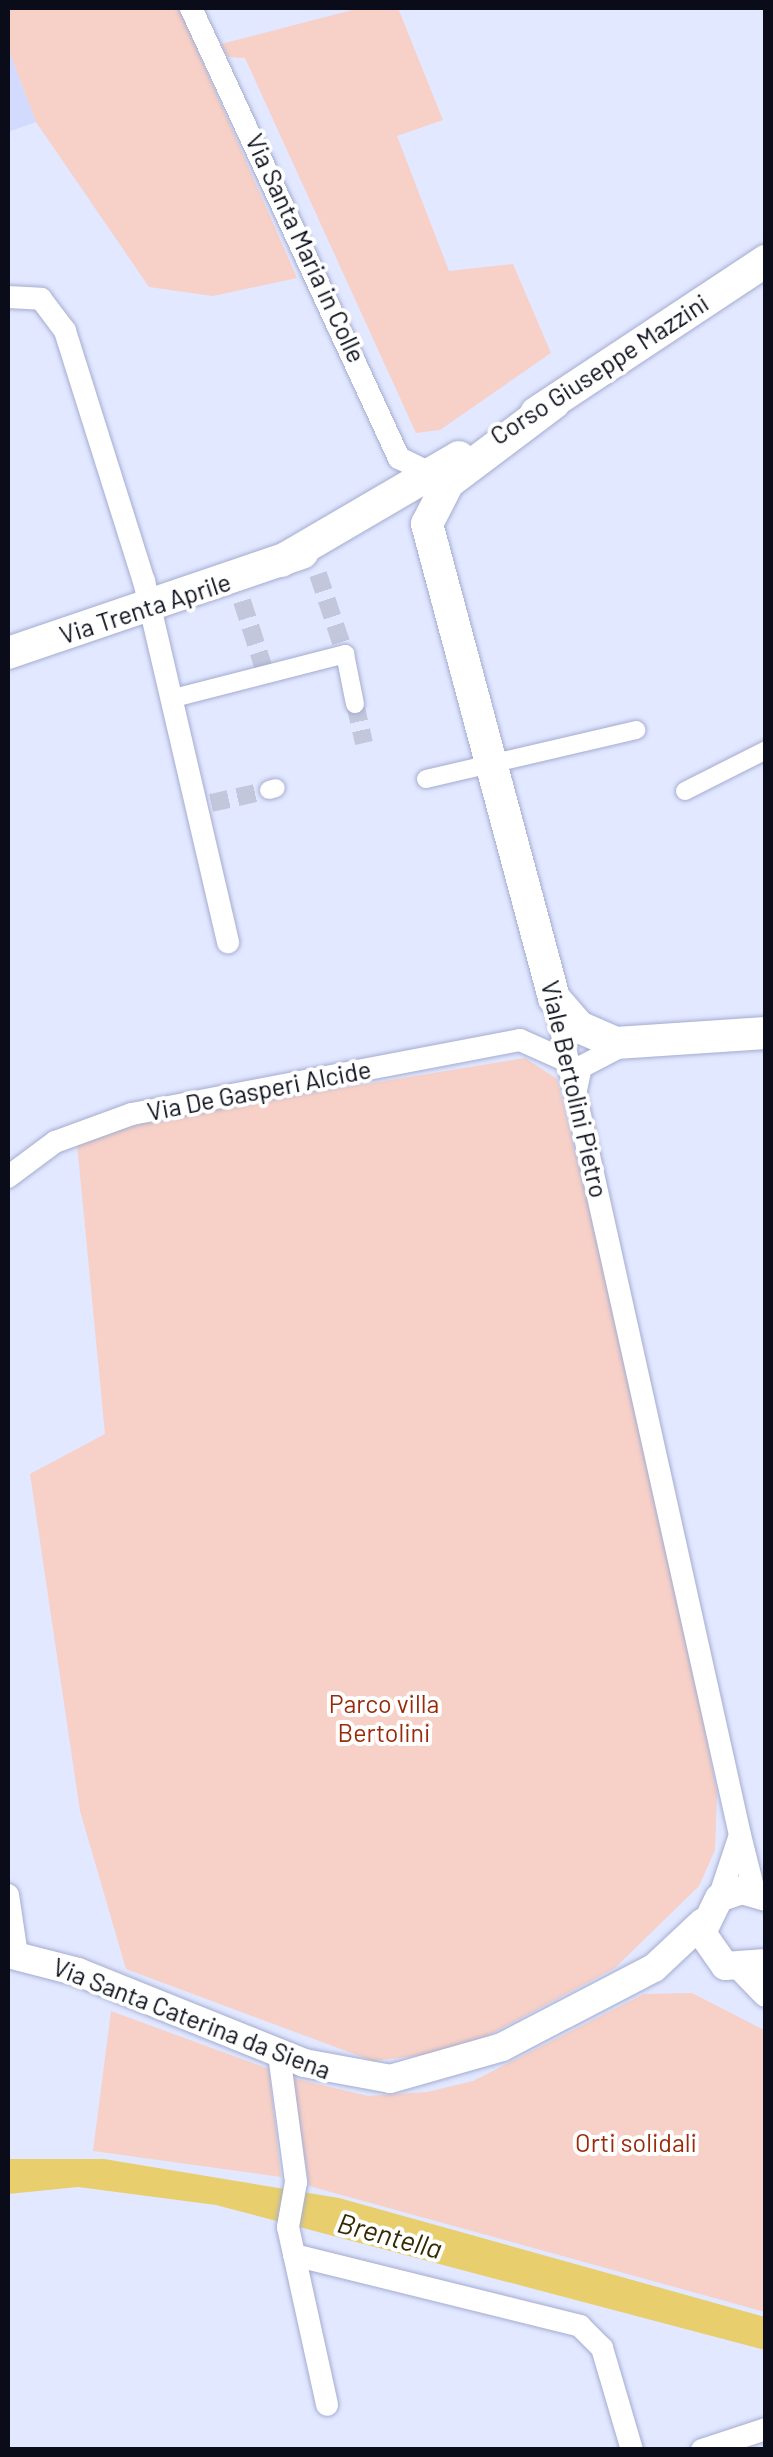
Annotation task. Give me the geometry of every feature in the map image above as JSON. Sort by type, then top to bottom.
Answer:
[{"type":"main road","name":"Corso Giuseppe Mazzini","points":[[430,473],[554,403],[766,260]]},
{"type":"main road","points":[[428,534],[444,487],[554,403]]},
{"type":"main road","name":"Via Trenta Aprile","points":[[282,560],[430,473]]},
{"type":"main road","name":"Via Trenta Aprile","points":[[8,653],[404,520],[428,534]]},
{"type":"main road","name":"Viale Bertolini Pietro","points":[[428,534],[493,759],[554,998]]},
{"type":"main road","points":[[554,998],[584,1031],[628,1043],[766,1033]]},
{"type":"street","name":"Via Santa Maria in Colle","points":[[191,8],[398,458],[430,473]]},
{"type":"street","points":[[8,297],[41,299],[65,331],[151,606],[203,808],[228,942]]},
{"type":"street","points":[[174,698],[344,654],[355,704]]},
{"type":"street","points":[[426,778],[493,759],[636,730]]},
{"type":"street","points":[[685,791],[766,750]]},
{"type":"street","points":[[525,1040],[544,1028],[554,998]]},
{"type":"street","name":"Viale Bertolini Pietro","points":[[554,998],[564,1060],[576,1090],[740,1836],[760,1894]]},
{"type":"street","points":[[525,1040],[564,1060]]},
{"type":"street","name":"Via De Gasperi Alcide","points":[[8,1177],[55,1142],[132,1114],[525,1040]]},
{"type":"street","points":[[576,1090],[580,1068],[628,1043]]},
{"type":"street","points":[[740,1836],[719,1898],[760,1894]]},
{"type":"street","points":[[8,1895],[12,1954]]},
{"type":"street","name":"Via Santa Caterina da Siena","points":[[12,1954],[347,2076],[448,2069],[654,1968],[703,1922],[719,1898]]},
{"type":"street","points":[[703,1922],[716,1960],[755,1967],[766,1993]]},
{"type":"street","name":"Via Santa Caterina da Siena","points":[[654,1968],[716,1960]]},
{"type":"street","points":[[279,2054],[296,2182],[288,2224],[327,2404]]},
{"type":"street","points":[[294,2255],[580,2326],[602,2348],[632,2450]]},
{"type":"street","points":[[702,2450],[766,2428]]},
{"type":"shaded area","points":[[8,48],[36,122],[8,132]]},
{"type":"green space","points":[[8,8],[179,8],[297,278],[213,296],[149,287],[36,122],[8,48]]},
{"type":"green space","points":[[360,8],[398,8],[443,120],[397,136],[449,271],[513,264],[551,353],[440,430],[416,433],[245,58],[228,57],[221,44]]},
{"type":"green space","name":"Parco villa Bertolini","points":[[525,1058],[557,1079],[657,1483],[717,1793],[715,1850],[699,1886],[615,1968],[459,2051],[373,2061],[126,1969],[80,1811],[30,1474],[105,1434],[77,1144],[158,1118]]},
{"type":"green space","name":"Orti solidali","points":[[692,1993],[766,2031],[765,2312],[309,2186],[292,2078],[368,2096],[427,2092],[473,2081],[644,1994]]},
{"type":"green space","points":[[111,2011],[269,2069],[281,2177],[93,2151]]},
{"type":"water","name":"Brentella","points":[[8,2159],[104,2159],[339,2198],[765,2317],[765,2350],[216,2205],[78,2187],[8,2194]]},
{"type":"tunnel","points":[[318,574],[345,654]]},
{"type":"tunnel","points":[[242,601],[266,675]]},
{"type":"tunnel","points":[[355,704],[364,743]]},
{"type":"tunnel","points":[[211,803],[269,790]]}]
